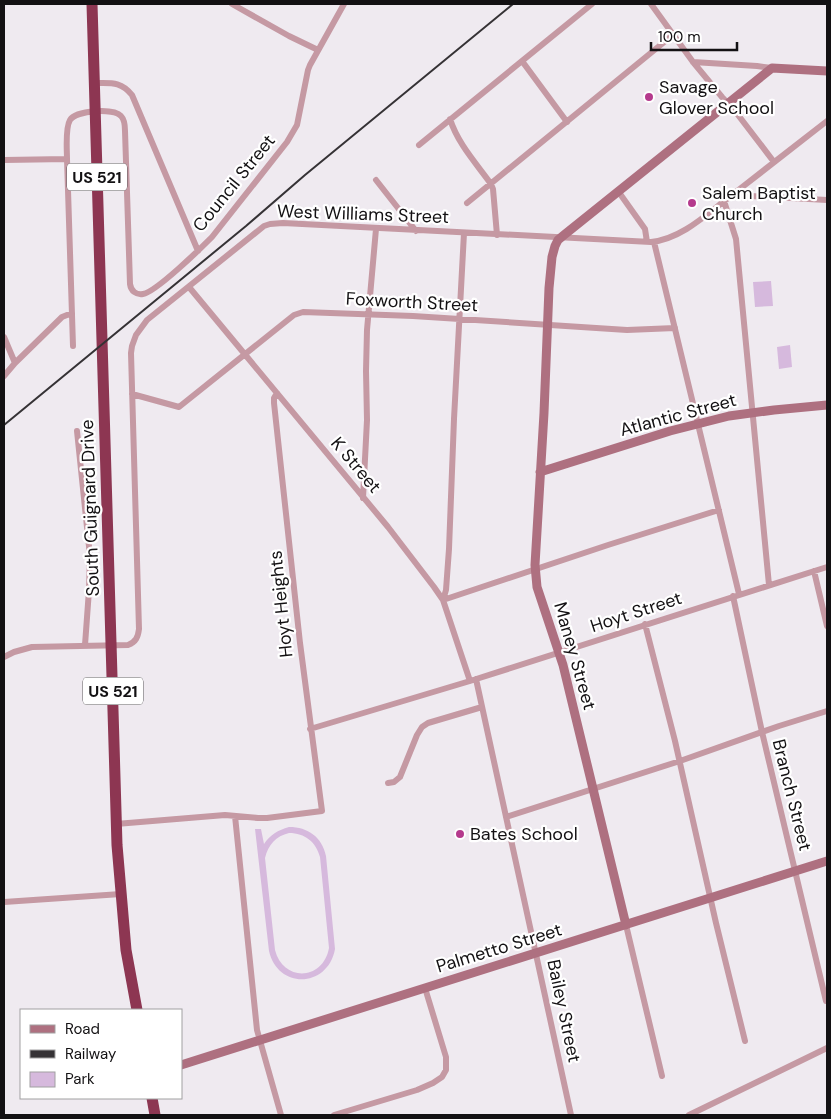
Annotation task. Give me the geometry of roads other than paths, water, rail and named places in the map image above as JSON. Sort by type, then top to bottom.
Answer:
[{"type":"highway","name":"South Guignard Drive","points":[[92,4],[116,824],[126,950],[137,1009]]},
{"type":"highway","points":[[152,1099],[154,1115]]},
{"type":"street","points":[[232,4],[288,36],[318,50]]},
{"type":"street","name":"Council Street","points":[[96,112],[115,112],[121,115],[125,123],[130,284],[132,290],[137,294],[144,294],[198,251],[212,237],[287,142],[295,130],[308,70],[344,4]]},
{"type":"street","points":[[419,144],[592,4]]},
{"type":"street","points":[[651,4],[693,62],[735,111],[774,162]]},
{"type":"street","points":[[467,203],[674,34]]},
{"type":"street","points":[[522,61],[568,122]]},
{"type":"street","points":[[693,62],[827,71]]},
{"type":"street","points":[[561,238],[772,68]]},
{"type":"street","points":[[95,83],[122,85],[132,95],[198,251]]},
{"type":"street","points":[[73,346],[67,159],[68,128],[72,117],[80,113],[96,112]]},
{"type":"street","points":[[450,119],[461,143],[491,184],[497,235]]},
{"type":"street","name":"West Williams Street","points":[[111,645],[128,645],[133,643],[139,629],[132,346],[136,335],[147,320],[259,229],[270,224],[283,223],[654,242],[676,235],[696,222],[827,121]]},
{"type":"street","points":[[4,160],[67,159]]},
{"type":"street","points":[[376,180],[416,231]]},
{"type":"street","points":[[618,192],[645,229],[647,242]]},
{"type":"street","points":[[732,195],[827,200]]},
{"type":"street","points":[[724,201],[736,239],[769,585]]},
{"type":"street","points":[[364,498],[367,420],[367,330],[376,229]]},
{"type":"street","points":[[443,600],[446,590],[449,549],[464,233]]},
{"type":"street","name":"Maney Street","points":[[561,238],[555,246],[552,257],[549,288],[535,569],[537,587],[559,652],[571,697],[662,1076]]},
{"type":"street","name":"Branch Street","points":[[654,242],[719,510],[762,732],[826,1001]]},
{"type":"street","name":"K Street","points":[[189,286],[425,574],[443,600],[473,680]]},
{"type":"street","name":"Foxworth Street","points":[[132,394],[179,407],[298,313],[318,312],[413,316],[637,330],[675,328]]},
{"type":"street","points":[[4,376],[62,317],[72,313]]},
{"type":"street","points":[[4,337],[15,363]]},
{"type":"street","name":"Hoyt Heights","points":[[234,816],[258,818],[291,816],[322,811],[310,729],[275,412],[274,398],[277,393]]},
{"type":"street","name":"Atlantic Street","points":[[540,472],[698,423],[729,416],[827,405]]},
{"type":"street","points":[[77,431],[89,545],[89,590],[85,645]]},
{"type":"street","points":[[443,600],[719,510]]},
{"type":"street","name":"Hoyt Street","points":[[310,729],[473,680],[827,567]]},
{"type":"street","points":[[814,571],[827,626]]},
{"type":"street","points":[[645,624],[680,761],[745,1041]]},
{"type":"street","points":[[4,657],[32,647],[111,645]]},
{"type":"street","name":"Bailey Street","points":[[473,680],[482,707],[571,1115]]},
{"type":"street","points":[[388,783],[394,782],[400,777],[414,740],[422,727],[428,723],[482,707]]},
{"type":"street","points":[[506,817],[827,711]]},
{"type":"street","points":[[116,824],[219,815],[234,816],[257,1030],[281,1115]]},
{"type":"street","name":"Palmetto Street","points":[[182,1065],[827,861]]},
{"type":"street","points":[[4,902],[121,894]]},
{"type":"street","points":[[334,1115],[417,1090],[442,1077],[446,1070],[446,1058],[426,988]]},
{"type":"street","points":[[688,1115],[827,1048]]},
{"type":"railway","points":[[4,425],[513,4]]},
{"type":"place","name":"Savage Glover School","points":[[649,97]]},
{"type":"place","name":"Salem Baptist Church","points":[[692,203]]},
{"type":"place","name":"Bates School","points":[[460,834]]}]
